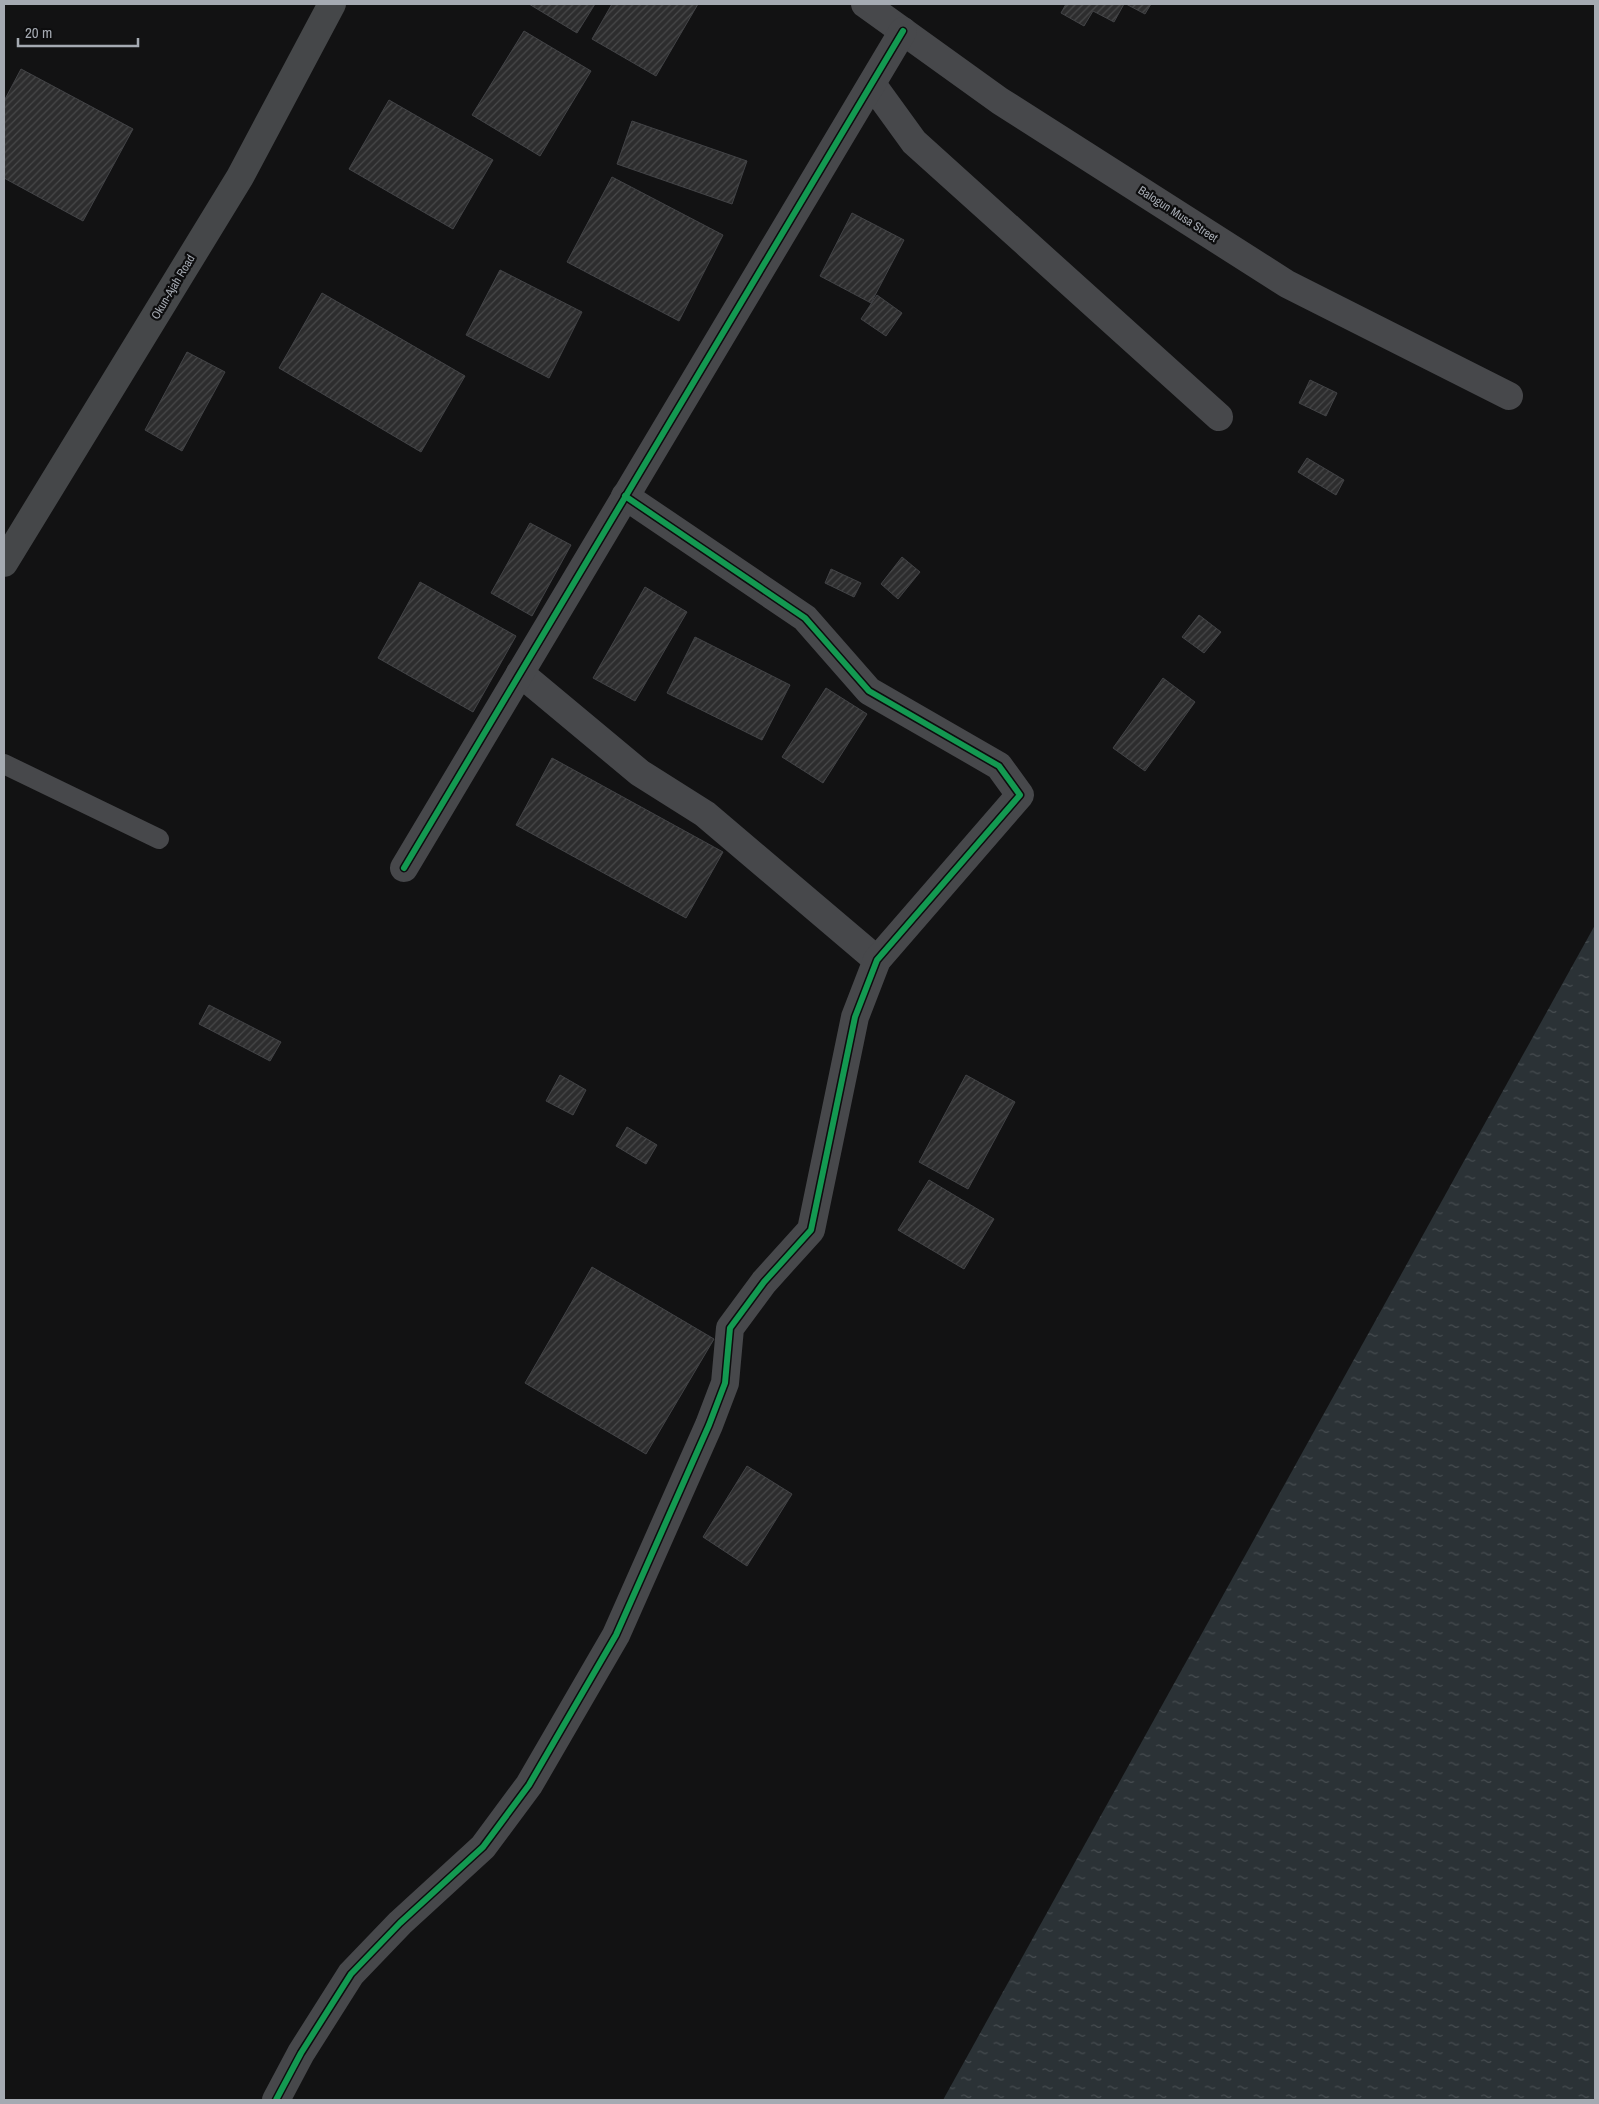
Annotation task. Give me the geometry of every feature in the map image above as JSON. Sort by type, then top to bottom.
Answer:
[{"type":"street","name":"Okun-Ajah Road","points":[[4,563],[240,177],[332,4]]},
{"type":"street","name":"Balogun Musa Street","points":[[865,4],[1000,101],[1286,284],[1509,396]]},
{"type":"street","points":[[404,868],[903,31]]},
{"type":"street","points":[[872,84],[914,142],[1219,417]]},
{"type":"street","points":[[276,2100],[301,2053],[351,1974],[400,1923],[483,1847],[523,1793],[616,1635],[709,1425],[725,1383],[730,1328],[764,1282],[811,1230],[855,1017],[877,960],[1020,795],[999,766],[869,691],[805,618],[625,496]]},
{"type":"street","points":[[520,673],[640,773],[705,814],[877,960]]},
{"type":"lane","points":[[4,764],[159,839]]},
{"type":"water","points":[[1595,925],[1595,2100],[943,2100]]},
{"type":"building","points":[[529,4],[595,4],[577,33]]},
{"type":"building","points":[[612,4],[698,4],[656,76],[592,39]]},
{"type":"building","points":[[1066,4],[1124,4],[1114,22],[1093,11],[1084,26],[1061,13]]},
{"type":"building","points":[[1126,4],[1151,4],[1145,14]]},
{"type":"building","points":[[524,31],[591,71],[540,156],[472,115]]},
{"type":"building","points":[[21,69],[133,129],[83,221],[4,178],[4,101]]},
{"type":"building","points":[[389,100],[493,160],[453,229],[349,169]]},
{"type":"building","points":[[632,121],[747,161],[732,204],[617,164]]},
{"type":"building","points":[[612,177],[723,235],[679,321],[567,262]]},
{"type":"building","points":[[852,213],[904,240],[871,303],[820,276]]},
{"type":"building","points":[[500,270],[582,312],[549,378],[466,335]]},
{"type":"building","points":[[322,293],[465,376],[421,452],[279,368]]},
{"type":"building","points":[[877,295],[902,313],[886,336],[861,319]]},
{"type":"building","points":[[187,352],[225,372],[182,451],[145,430]]},
{"type":"building","points":[[1310,380],[1337,393],[1326,416],[1299,403]]},
{"type":"building","points":[[1307,458],[1344,480],[1336,495],[1298,472]]},
{"type":"building","points":[[530,523],[571,545],[532,616],[491,593]]},
{"type":"building","points":[[902,557],[920,572],[898,599],[881,584]]},
{"type":"building","points":[[831,569],[861,583],[854,597],[825,583]]},
{"type":"building","points":[[420,582],[516,636],[473,712],[378,658]]},
{"type":"building","points":[[645,587],[687,612],[635,701],[593,678]]},
{"type":"building","points":[[1199,615],[1221,632],[1204,653],[1182,637]]},
{"type":"building","points":[[695,637],[790,685],[762,740],[667,693]]},
{"type":"building","points":[[1163,678],[1195,702],[1145,771],[1113,748]]},
{"type":"building","points":[[826,688],[867,714],[823,783],[782,757]]},
{"type":"building","points":[[552,758],[723,852],[686,918],[516,825]]},
{"type":"building","points":[[209,1005],[281,1042],[270,1061],[199,1024]]},
{"type":"building","points":[[560,1075],[586,1090],[573,1115],[546,1101]]},
{"type":"building","points":[[966,1075],[1015,1102],[968,1189],[919,1162]]},
{"type":"building","points":[[627,1127],[657,1145],[646,1164],[616,1146]]},
{"type":"building","points":[[929,1180],[994,1219],[964,1269],[898,1230]]},
{"type":"building","points":[[592,1267],[714,1339],[646,1454],[525,1383]]},
{"type":"building","points":[[747,1466],[792,1494],[747,1566],[703,1537]]},
{"type":"cycle path","points":[[404,868],[903,31]]},
{"type":"cycle path","points":[[276,2100],[301,2053],[351,1974],[400,1923],[483,1847],[529,1785],[616,1635],[709,1425],[725,1383],[730,1328],[764,1282],[811,1230],[855,1017],[877,960],[1020,795],[999,766],[869,691],[805,618],[625,496]]}]
